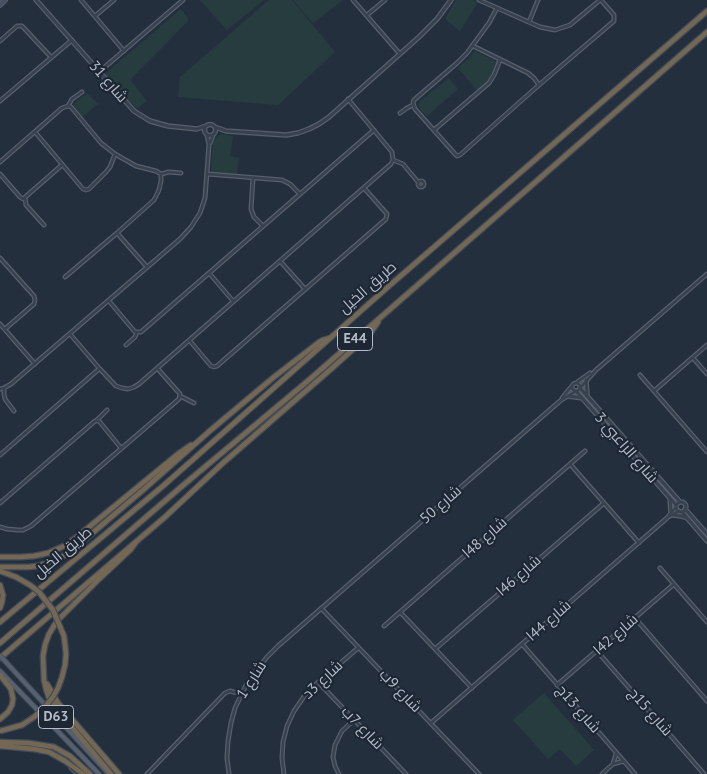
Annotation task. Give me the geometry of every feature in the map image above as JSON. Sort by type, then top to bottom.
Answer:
[{"type":"highway","name":"طريق الخيل","points":[[0,622],[163,486],[707,11]]},
{"type":"highway","name":"طريق الخيل","points":[[0,643],[379,318],[707,32]]},
{"type":"highway","points":[[1,658],[137,539],[165,517],[224,462],[366,338],[374,329],[379,318]]},
{"type":"highway","points":[[0,569],[28,567],[51,562],[69,553],[274,377],[314,345],[331,338]]},
{"type":"highway","points":[[0,557],[34,556],[48,553],[64,546],[185,448],[197,442]]},
{"type":"highway","points":[[110,774],[52,702],[46,689],[43,656],[49,634],[55,625],[133,547],[137,539]]},
{"type":"highway","points":[[0,569],[26,582],[39,592],[53,610],[64,636],[65,660],[60,682],[53,697],[44,708],[22,725],[0,731]]},
{"type":"highway","points":[[0,585],[3,594],[0,608]]},
{"type":"highway","points":[[43,672],[48,688],[55,700],[119,774]]},
{"type":"highway","points":[[0,673],[11,689],[13,699],[8,712],[0,719]]},
{"type":"highway","points":[[0,742],[28,743],[54,747],[70,756],[90,774]]},
{"type":"highway","points":[[0,746],[44,750],[65,761],[83,774]]},
{"type":"main road","name":"D63","points":[[1,658],[110,774]]},
{"type":"main road","name":"D63","points":[[0,673],[99,774]]},
{"type":"street","name":"شارع 31","points":[[37,0],[128,105],[142,117],[159,124],[178,128],[197,129],[206,126]]},
{"type":"street","points":[[81,0],[124,50]]},
{"type":"street","points":[[95,16],[114,0]]},
{"type":"street","points":[[99,72],[183,0]]},
{"type":"street","points":[[353,0],[400,54]]},
{"type":"street","points":[[367,15],[385,0]]},
{"type":"street","points":[[14,410],[5,399],[2,388],[11,384],[70,334],[186,233],[196,220],[205,198],[208,174],[209,145],[205,130],[206,126],[210,125],[226,131],[280,135],[298,133],[319,124],[428,29],[451,0]]},
{"type":"street","points":[[413,105],[455,154],[457,156],[460,155],[614,21],[614,14],[601,0],[565,28],[550,30],[479,0]]},
{"type":"street","points":[[528,22],[538,0]]},
{"type":"street","points":[[400,113],[413,105],[414,100],[457,64],[473,46],[497,8]]},
{"type":"street","points":[[0,41],[17,26],[22,26],[51,57]]},
{"type":"street","points":[[0,102],[72,40]]},
{"type":"street","points":[[473,46],[528,73],[539,85]]},
{"type":"street","points":[[434,130],[489,83],[500,60]]},
{"type":"street","points":[[0,162],[62,108],[68,106],[72,99],[82,92]]},
{"type":"street","points":[[70,334],[116,386],[128,389],[134,387],[157,368],[392,164],[392,152],[348,99]]},
{"type":"street","points":[[68,106],[71,107],[101,143],[114,154],[136,166],[156,170],[161,174]]},
{"type":"street","points":[[209,145],[216,131],[215,127]]},
{"type":"street","name":"شارع 31","points":[[197,129],[207,134]]},
{"type":"street","points":[[137,332],[141,332],[374,130]]},
{"type":"street","points":[[207,134],[214,135],[226,131]]},
{"type":"street","points":[[35,132],[86,190],[110,167],[114,154]]},
{"type":"street","points":[[393,160],[403,164],[418,182]]},
{"type":"street","points":[[0,174],[20,198],[25,198],[63,164]]},
{"type":"street","points":[[161,174],[169,172],[181,173]]},
{"type":"street","points":[[65,276],[154,200],[159,190],[161,174]]},
{"type":"street","points":[[208,174],[286,181],[300,194]]},
{"type":"street","points":[[253,178],[251,209],[254,217],[262,226]]},
{"type":"street","points":[[189,340],[209,363],[214,367],[217,366],[387,217],[387,214],[364,188]]},
{"type":"street","points":[[25,198],[26,205],[44,226]]},
{"type":"street","points":[[117,233],[147,267]]},
{"type":"street","points":[[0,258],[34,296],[35,300],[34,304],[5,330]]},
{"type":"street","points":[[280,261],[305,289]]},
{"type":"street","points":[[209,274],[234,301]]},
{"type":"street","name":"شارع 50","points":[[321,608],[560,401],[578,389],[596,370],[707,274]]},
{"type":"street","points":[[109,300],[137,332]]},
{"type":"street","points":[[0,324],[35,364]]},
{"type":"street","points":[[126,345],[135,337],[137,332]]},
{"type":"street","points":[[654,391],[707,345]]},
{"type":"street","points":[[693,358],[707,374]]},
{"type":"street","points":[[0,454],[99,368]]},
{"type":"street","points":[[157,368],[180,396],[194,403]]},
{"type":"street","name":"شارع 50","points":[[560,401],[574,384],[596,370]]},
{"type":"street","points":[[640,375],[707,452]]},
{"type":"street","points":[[568,396],[586,398],[586,380]]},
{"type":"street","points":[[572,386],[573,390],[578,389],[579,384],[576,383]]},
{"type":"street","name":"شارع الراعبي 3","points":[[578,389],[677,505]]},
{"type":"street","points":[[175,402],[178,397],[177,391]]},
{"type":"street","points":[[0,527],[23,530],[31,526],[179,399],[180,396]]},
{"type":"street","name":"شارع الراعبي 3","points":[[586,398],[677,505]]},
{"type":"street","points":[[0,503],[107,410]]},
{"type":"street","points":[[97,420],[121,448]]},
{"type":"street","name":"شارع 48ا","points":[[384,626],[585,451]]},
{"type":"street","points":[[570,464],[638,543]]},
{"type":"street","points":[[670,497],[672,514],[689,519]]},
{"type":"street","name":"شارع 46ا","points":[[435,650],[604,503]]},
{"type":"street","points":[[677,505],[684,504],[682,511]]},
{"type":"street","points":[[677,505],[707,540]]},
{"type":"street","name":"شارع 44ا","points":[[672,514],[677,505]]},
{"type":"street","points":[[682,511],[707,534]]},
{"type":"street","name":"شارع 44ا","points":[[431,723],[667,518],[672,514],[682,511]]},
{"type":"street","points":[[660,568],[707,622]]},
{"type":"street","name":"شارع 42ا","points":[[557,685],[674,584]]},
{"type":"street","name":"شارع 9ب","points":[[321,608],[479,774]]},
{"type":"street","name":"شارع 1","points":[[229,774],[227,758],[233,716],[241,694],[252,674],[267,657],[321,608]]},
{"type":"street","points":[[400,612],[472,688]]},
{"type":"street","points":[[635,618],[707,701]]},
{"type":"street","name":"شارع 13ج","points":[[522,644],[635,774]]},
{"type":"street","name":"شارع 3د","points":[[284,774],[282,753],[284,737],[297,705],[318,682],[358,647]]},
{"type":"street","name":"شارع 15ج","points":[[597,651],[704,774]]},
{"type":"street","name":"شارع 7ب","points":[[318,682],[406,774]]},
{"type":"street","points":[[148,774],[225,693],[230,691],[241,694]]},
{"type":"street","points":[[338,774],[333,757],[335,745],[342,731],[354,720]]},
{"type":"street","points":[[613,764],[616,753]]},
{"type":"street","points":[[65,761],[78,774]]},
{"type":"street","points":[[602,774],[613,764],[624,761]]},
{"type":"green space","points":[[200,0],[264,0],[227,30]]},
{"type":"green space","points":[[269,0],[292,0],[335,52],[278,105],[178,97],[180,77]]},
{"type":"green space","points":[[293,0],[343,0],[313,23]]},
{"type":"green space","points":[[456,0],[478,2],[460,31],[445,19]]},
{"type":"green space","points":[[181,9],[189,20],[130,80],[147,101],[137,108],[105,76],[106,73]]},
{"type":"green space","points":[[474,51],[497,62],[492,76],[478,91],[458,68]]},
{"type":"green space","points":[[449,78],[458,89],[427,116],[418,104]]},
{"type":"green space","points":[[87,93],[98,104],[82,117],[73,107]]},
{"type":"green space","points":[[222,134],[233,136],[230,156],[239,158],[237,175],[214,174],[211,171],[213,142],[216,137]]},
{"type":"green space","points":[[544,693],[594,750],[576,766],[560,749],[548,759],[513,720]]}]
